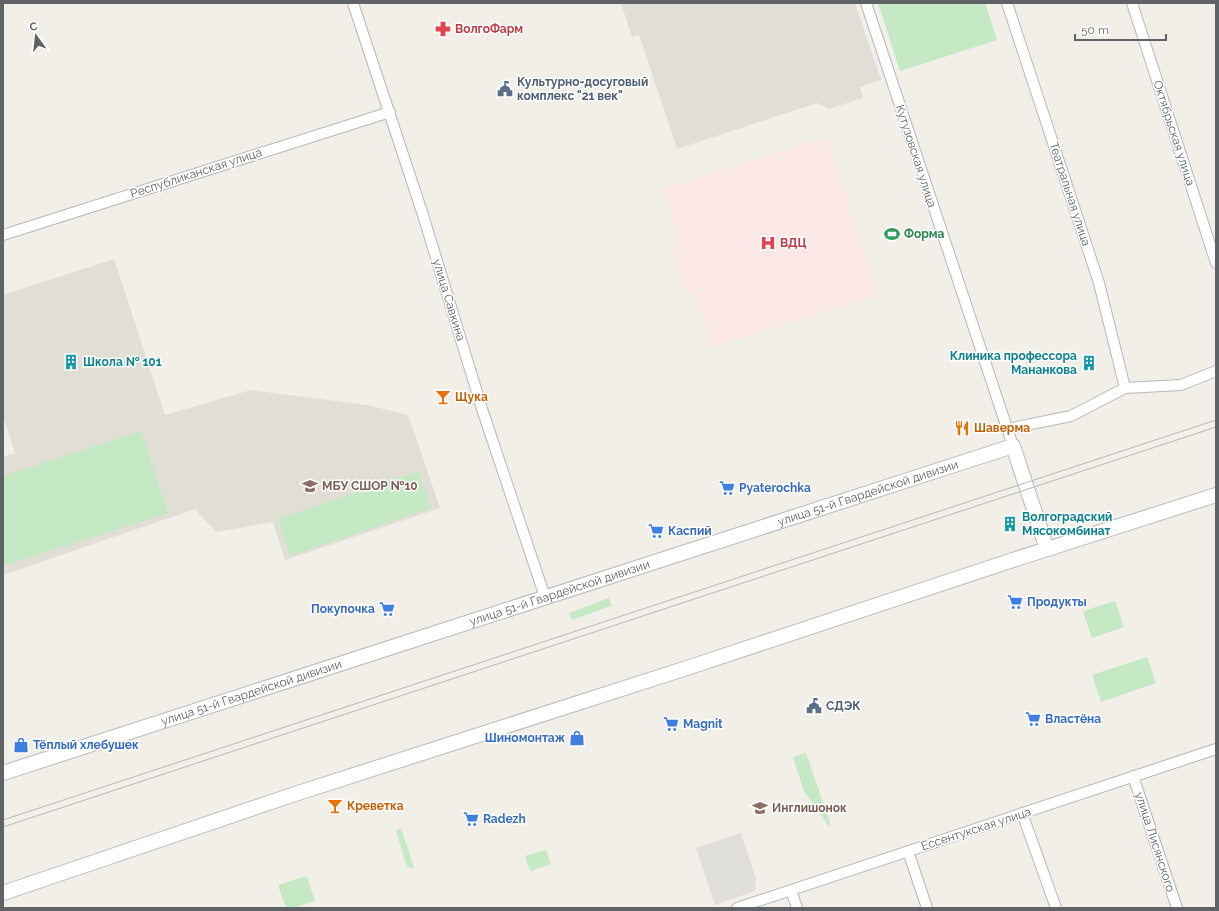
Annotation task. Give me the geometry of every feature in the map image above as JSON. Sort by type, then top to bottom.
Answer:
[{"type":"main road","name":"улица 51-й Гвардейской дивизии","points":[[3,773],[1013,446]]},
{"type":"main road","points":[[1013,446],[1047,549]]},
{"type":"main road","points":[[3,893],[298,793],[1216,495]]},
{"type":"street","name":"улица Савкина","points":[[354,3],[423,215],[484,412],[545,597]]},
{"type":"street","name":"Кутузовская улица","points":[[866,3],[1013,446]]},
{"type":"street","name":"Театральная улица","points":[[1007,3],[1099,283],[1125,388]]},
{"type":"street","name":"Октябрьская улица","points":[[1132,3],[1216,264]]},
{"type":"street","name":"Республиканская улица","points":[[3,235],[390,112]]},
{"type":"street","points":[[1007,429],[1071,416],[1125,388],[1182,385],[1216,372]]},
{"type":"street","name":"Ессентукская улица","points":[[737,908],[1216,749]]},
{"type":"street","name":"улица Лисянского","points":[[1133,776],[1177,908]]},
{"type":"street","points":[[1022,813],[1056,908]]},
{"type":"street","points":[[908,851],[928,908]]},
{"type":"street","points":[[791,890],[797,908]]},
{"type":"shaded area","points":[[621,3],[855,3],[881,80],[860,87],[863,98],[829,109],[817,103],[677,149],[639,35],[632,37]]},
{"type":"shaded area","name":"ВДЦ","points":[[827,137],[877,295],[713,347],[695,291],[686,293],[672,247],[679,239],[663,189]]},
{"type":"shaded area","points":[[114,259],[165,415],[251,390],[367,405],[408,415],[440,508],[285,560],[273,522],[216,532],[195,509],[3,575],[3,457],[15,453],[3,416],[3,295]]},
{"type":"shaded area","points":[[741,833],[756,878],[755,891],[715,905],[696,848]]},
{"type":"green space","points":[[878,3],[985,3],[997,40],[900,71]]},
{"type":"green space","points":[[141,431],[168,513],[3,566],[3,476]]},
{"type":"green space","points":[[419,471],[431,508],[290,556],[278,519]]},
{"type":"green space","points":[[609,598],[611,606],[572,620],[569,613]]},
{"type":"green space","points":[[1115,601],[1124,627],[1092,638],[1083,611]]},
{"type":"green space","points":[[1147,657],[1156,683],[1101,702],[1092,675]]},
{"type":"green space","points":[[806,753],[831,826],[829,826],[804,791],[793,757]]},
{"type":"green space","points":[[401,828],[414,868],[407,867],[396,831]]},
{"type":"green space","points":[[546,850],[551,864],[530,871],[525,856]]},
{"type":"green space","points":[[307,876],[315,901],[293,908],[286,908],[278,885]]},
{"type":"tram line","points":[[3,820],[1216,420]]},
{"type":"tram line","points":[[3,827],[1216,427]]},
{"type":"place","name":"ВолгоФарм","points":[[443,29]]},
{"type":"place","name":"Культурно-досуговый комплекс \"21 век\"","points":[[505,89]]},
{"type":"place","name":"Форма","points":[[892,234]]},
{"type":"place","name":"ВДЦ","points":[[768,243]]},
{"type":"place","name":"Школа № 101","points":[[71,362]]},
{"type":"place","name":"Клиника профессора Мананкова","points":[[1089,363]]},
{"type":"place","name":"Щука","points":[[443,397]]},
{"type":"place","name":"Шаверма","points":[[962,428]]},
{"type":"place","name":"МБУ СШОР №10","points":[[310,486]]},
{"type":"place","name":"Pyaterochka","points":[[727,488]]},
{"type":"place","name":"Волгоградский Мясокомбинат","points":[[1010,524]]},
{"type":"place","name":"Каспий","points":[[656,531]]},
{"type":"place","name":"Продукты","points":[[1015,602]]},
{"type":"place","name":"Покупочка","points":[[387,609]]},
{"type":"place","name":"СДЭК","points":[[814,706]]},
{"type":"place","name":"Властёна","points":[[1033,719]]},
{"type":"place","name":"Magnit","points":[[671,724]]},
{"type":"place","name":"Шиномонтаж","points":[[577,738]]},
{"type":"place","name":"Тёплый хлебушек","points":[[21,745]]},
{"type":"place","name":"Креветка","points":[[335,806]]},
{"type":"place","name":"Инглишонок","points":[[760,808]]},
{"type":"place","name":"Radezh","points":[[471,819]]}]
